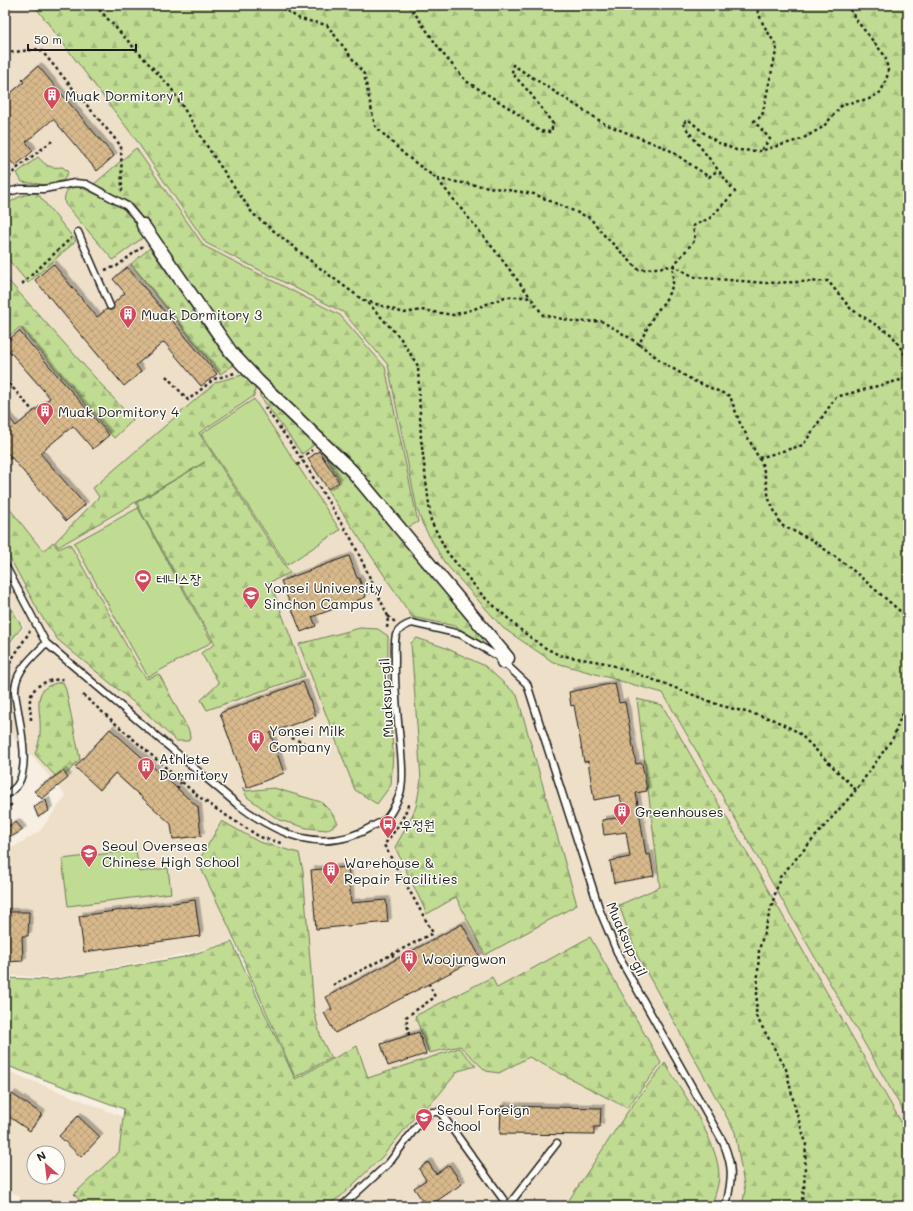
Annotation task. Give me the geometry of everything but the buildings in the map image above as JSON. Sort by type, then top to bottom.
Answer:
[{"type":"street","points":[[144,225],[231,352],[247,370],[352,471],[508,658],[503,662]]},
{"type":"lane","points":[[5,196],[7,193],[20,189],[44,189],[75,183],[86,184],[127,206],[144,225]]},
{"type":"lane","points":[[78,232],[110,306]]},
{"type":"lane","name":"Muaksup-gil","points":[[5,565],[46,643],[237,804],[256,818],[299,838],[322,842],[349,838],[364,832],[386,818],[396,803],[401,791],[403,772],[394,682],[396,636],[400,629],[405,625],[412,624],[460,634],[497,656],[527,684],[600,911],[620,959],[725,1146],[732,1172],[726,1206]]},
{"type":"lane","points":[[5,796],[19,783],[24,762],[15,692],[15,681],[19,672],[46,643]]},
{"type":"lane","points":[[342,1206],[389,1163],[417,1126],[432,1112],[440,1112],[508,1206],[557,1143]]},
{"type":"path","points":[[95,5],[171,88],[212,154],[253,214],[317,266],[371,306],[401,339],[418,366],[420,439],[431,521],[447,552],[483,596],[522,631],[542,646],[559,655],[606,663],[719,705],[772,719],[798,732],[856,790]]},
{"type":"path","points":[[277,5],[300,19],[327,25],[364,74],[375,126],[404,154],[436,179],[497,253],[543,315],[578,322],[601,321],[639,344],[665,364],[694,381],[730,396],[740,421],[763,466],[769,499],[781,524],[812,540],[842,561],[908,618]]},
{"type":"path","points":[[409,5],[442,54],[466,80],[514,111],[539,131],[551,132],[553,124],[512,72],[513,66],[605,124],[668,149],[709,178],[718,170]]},
{"type":"path","points":[[755,5],[763,24],[776,47],[762,116],[754,121],[770,139],[760,151]]},
{"type":"path","points":[[639,344],[654,315],[673,285],[673,266],[695,240],[693,226],[710,218],[734,192],[682,123],[689,120],[719,143],[736,150],[760,151],[802,139],[823,127],[843,104],[868,99],[881,92],[888,70],[885,56],[857,21],[847,5]]},
{"type":"path","points":[[5,53],[40,49],[121,146],[122,203]]},
{"type":"path","points":[[5,182],[16,168],[52,141]]},
{"type":"path","points":[[436,179],[534,194],[590,218],[604,235],[640,270],[673,266],[695,277],[766,283],[828,281],[851,309],[892,336],[908,359]]},
{"type":"path","points":[[22,284],[78,232]]},
{"type":"path","points":[[117,266],[153,239]]},
{"type":"path","points":[[361,299],[404,313],[421,310],[453,314],[474,309],[505,297],[531,298]]},
{"type":"path","points":[[166,376],[188,400],[214,379],[247,370]]},
{"type":"path","points":[[759,458],[804,445],[836,397],[908,378]]},
{"type":"path","points":[[5,379],[33,411]]},
{"type":"path","points":[[262,403],[303,461],[352,540],[388,616],[397,624]]},
{"type":"path","points":[[5,463],[11,457]]},
{"type":"path","points":[[297,465],[303,461]]},
{"type":"path","points":[[387,629],[388,616]]},
{"type":"path","points":[[9,671],[12,659],[35,624]]},
{"type":"path","points":[[31,725],[30,700],[33,692],[38,686],[46,682],[54,679],[66,679]]},
{"type":"path","points":[[83,695],[198,796]]},
{"type":"path","points":[[801,1206],[804,1189],[806,1143],[795,1108],[786,1069],[756,1016],[759,950],[780,877],[856,790],[894,738],[908,698]]},
{"type":"path","points":[[275,731],[304,743]]},
{"type":"path","points":[[177,789],[181,782]]},
{"type":"path","points":[[333,985],[433,933],[384,845]]},
{"type":"path","points":[[392,954],[395,960]]},
{"type":"path","points":[[410,1035],[406,1016],[435,996],[429,984]]},
{"type":"shaded area","name":"Yonsei University Sinchon Campus","points":[[5,5],[34,5],[134,137],[206,243],[343,312],[388,365],[417,509],[553,662],[663,693],[908,1119],[908,1206],[22,1206],[19,1196],[5,1188],[5,1070],[213,1153],[313,1059],[238,939],[186,954],[53,978],[5,975],[5,848],[14,847],[40,831],[66,796],[31,755],[24,751],[16,742],[5,718],[5,652],[24,627],[5,594]]},
{"type":"green space","points":[[34,5],[908,5],[908,1119],[663,693],[553,662],[503,628],[444,562],[423,525],[417,509],[388,365],[343,312],[206,243],[134,137]]},
{"type":"green space","points":[[136,148],[204,246],[340,315],[385,367],[418,522],[405,529],[234,350],[160,242],[131,203],[93,185]]},
{"type":"green space","points":[[38,157],[49,166],[63,167],[68,172],[64,180],[47,185],[22,182],[17,173]]},
{"type":"green space","points":[[78,186],[119,205],[141,226],[145,236],[113,260],[65,204],[65,194],[69,189]]},
{"type":"green space","points":[[37,193],[76,241],[28,283],[8,259],[7,205],[21,196]]},
{"type":"green space","points":[[150,248],[226,358],[234,365],[220,374],[131,264]]},
{"type":"green space","points":[[5,277],[133,420],[114,438],[20,327],[5,340]]},
{"type":"green space","points":[[246,374],[256,383],[254,396],[199,433],[290,573],[270,582],[305,676],[207,710],[201,700],[219,683],[201,653],[215,644],[136,503],[205,462],[58,547],[55,542],[99,497],[93,488],[216,382]]},
{"type":"green space","points":[[260,386],[318,442],[302,454],[260,396]]},
{"type":"green space","points":[[254,399],[340,530],[287,565],[201,434]]},
{"type":"green space","points":[[320,447],[351,474],[485,637],[482,642],[455,626],[412,617],[328,491],[341,482]]},
{"type":"green space","points":[[5,503],[43,551],[53,542],[58,549],[70,544],[139,668],[147,679],[159,674],[189,731],[190,738],[188,741],[176,741],[143,710],[58,640],[40,614],[5,549]]},
{"type":"green space","name":"테니스장","points":[[138,508],[212,642],[148,677],[74,543]]},
{"type":"green space","points":[[5,596],[22,627],[8,645],[5,641]]},
{"type":"green space","points":[[360,628],[378,629],[388,636],[388,668],[393,752],[391,785],[377,804],[355,790],[299,644]]},
{"type":"green space","points":[[417,638],[446,648],[485,666],[517,695],[577,905],[485,955],[456,897],[427,914],[395,847],[416,807],[421,780],[411,643]]},
{"type":"green space","points":[[63,682],[66,690],[80,759],[60,781],[35,754],[40,736],[39,700],[41,694],[45,688],[52,684]]},
{"type":"green space","points":[[637,699],[662,705],[908,1134],[908,1206],[742,1206],[745,1191],[735,1132],[637,955],[619,905],[660,887]]},
{"type":"green space","points":[[242,787],[246,791],[274,788],[321,802],[331,812],[338,823],[327,830],[307,828],[279,820],[247,797]]},
{"type":"green space","points":[[222,821],[259,842],[299,853],[303,871],[314,1010],[321,1038],[331,1058],[295,1077],[229,927],[198,862]]},
{"type":"green space","points":[[136,850],[139,872],[168,868],[171,893],[68,906],[62,859]]},
{"type":"green space","points":[[590,937],[661,1063],[627,1108],[529,1057],[499,1073],[486,1071],[460,1046],[429,1053],[415,1016],[492,977],[497,988]]},
{"type":"green space","points":[[232,942],[295,1079],[357,1046],[368,1078],[459,1048],[476,1066],[458,1071],[437,1097],[413,1119],[382,1157],[340,1197],[325,1206],[85,1206],[74,1194],[119,1152],[124,1109],[5,1065],[5,978],[51,980],[184,957]]},
{"type":"green space","points":[[665,1063],[690,1103],[713,1148],[719,1180],[712,1206],[565,1206],[628,1111]]},
{"type":"place","name":"Muak Dormitory 1","points":[[52,110]]},
{"type":"place","name":"Muak Dormitory 3","points":[[128,329]]},
{"type":"place","name":"Muak Dormitory 4","points":[[45,426]]},
{"type":"place","name":"테니스장","points":[[143,593]]},
{"type":"place","name":"Yonsei University Sinchon Campus","points":[[251,610]]},
{"type":"place","name":"Yonsei Milk Company","points":[[256,753]]},
{"type":"place","name":"Athlete Dormitory","points":[[146,781]]},
{"type":"place","name":"Greenhouses","points":[[622,826]]},
{"type":"place","name":"우정원","points":[[388,839]]},
{"type":"place","name":"Seoul Overseas Chinese High School","points":[[89,868]]},
{"type":"place","name":"Warehouse & Repair Facilities","points":[[331,885]]},
{"type":"place","name":"Woojungwon","points":[[409,973]]},
{"type":"place","name":"Seoul Foreign School","points":[[424,1132]]}]
